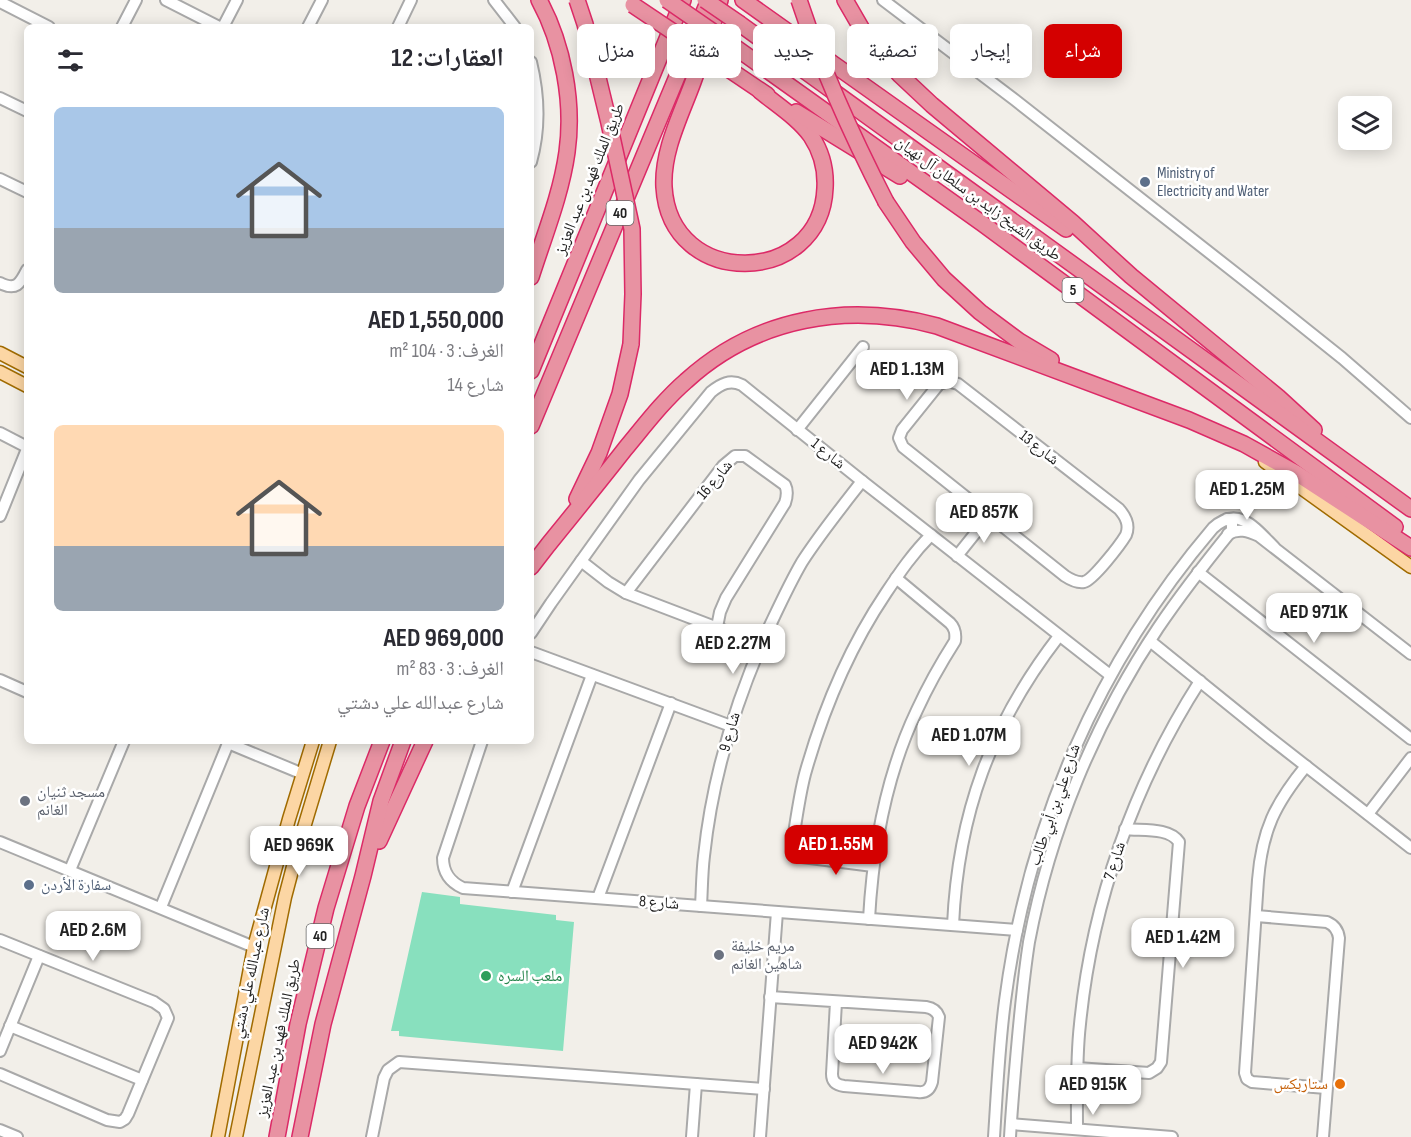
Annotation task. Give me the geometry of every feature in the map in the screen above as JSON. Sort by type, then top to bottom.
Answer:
[{"type":"highway","points":[[534,267],[567,152],[568,114],[566,80],[560,51],[548,15],[539,0]]},
{"type":"highway","points":[[548,544],[576,502],[598,453],[620,394],[631,344],[632,229],[609,123],[577,0]]},
{"type":"highway","name":"طريق الشيخ زايد بن سلطان آل نهيان","points":[[667,0],[983,224],[1411,538]]},
{"type":"highway","points":[[659,58],[673,0]]},
{"type":"highway","name":"طريق الملك فهد بن عبد العزيز","points":[[534,364],[683,0]]},
{"type":"highway","name":"طريق الشيخ زايد بن سلطان آل نهيان","points":[[705,0],[1411,509]]},
{"type":"highway","name":"40","points":[[534,419],[709,0]]},
{"type":"highway","points":[[720,0],[670,146],[664,187],[670,213],[690,243],[705,254],[732,263],[760,263],[792,249],[813,227],[824,202],[826,184],[824,168],[815,144],[806,130],[760,91]]},
{"type":"highway","points":[[799,0],[838,104],[861,153],[886,202],[919,249],[944,279],[980,312],[1018,341],[1104,387]]},
{"type":"highway","points":[[845,0],[867,38],[900,75],[932,105],[1080,229],[1131,276],[1299,415],[1337,456]]},
{"type":"highway","points":[[629,2],[760,91],[944,204],[983,224]]},
{"type":"highway","points":[[747,2],[1131,276]]},
{"type":"highway","points":[[534,563],[664,402],[700,369],[734,347],[790,323],[857,315],[893,316],[937,326],[1189,420],[1244,444],[1296,473],[1411,548]]},
{"type":"highway","name":"طريق الملك فهد بن عبد العزيز","points":[[277,1137],[298,1024],[326,908],[357,806],[381,744]]},
{"type":"highway","name":"40","points":[[300,1137],[323,1024],[381,801],[402,744]]},
{"type":"highway","points":[[363,876],[423,744]]},
{"type":"main road","points":[[0,353],[24,365]]},
{"type":"main road","points":[[0,372],[24,384]]},
{"type":"main road","points":[[1244,444],[1264,461],[1411,567]]},
{"type":"main road","name":"شارع عبدالله علي دشتي","points":[[218,1137],[254,947],[312,744]]},
{"type":"main road","points":[[317,783],[317,766],[322,744]]},
{"type":"main road","name":"شارع عبدالله علي دشتي","points":[[235,1137],[298,844],[329,744]]},
{"type":"main road","points":[[275,943],[275,912],[288,860],[286,855],[279,856]]},
{"type":"main road","points":[[246,996],[246,1015],[241,1048],[247,1053],[254,1049]]},
{"type":"main road","points":[[230,1073],[236,1069],[243,1075],[233,1123],[235,1137]]},
{"type":"street","points":[[124,24],[136,0]]},
{"type":"street","points":[[166,0],[215,24]]},
{"type":"street","points":[[223,24],[237,0]]},
{"type":"street","points":[[309,24],[321,0]]},
{"type":"street","points":[[399,24],[411,0]]},
{"type":"street","points":[[494,0],[513,24]]},
{"type":"street","points":[[883,0],[1015,100],[1257,290],[1342,358],[1411,418]]},
{"type":"street","points":[[0,2],[43,24]]},
{"type":"street","points":[[534,77],[537,112],[534,147]]},
{"type":"street","points":[[0,98],[24,110]]},
{"type":"street","points":[[0,179],[24,191]]},
{"type":"street","points":[[0,283],[10,287],[15,286],[24,276]]},
{"type":"street","points":[[797,430],[863,346]]},
{"type":"street","name":"شارع 13","points":[[945,381],[958,384],[1119,509],[1125,517],[1128,528],[1124,539],[1093,576],[1087,581],[1079,582],[1065,576],[989,516],[909,453],[900,441],[899,435],[902,430],[938,386],[945,381]]},
{"type":"street","name":"شارع 1","points":[[534,629],[650,465],[711,392],[727,382],[737,382],[1110,675]]},
{"type":"street","points":[[0,433],[24,446]]},
{"type":"street","points":[[0,516],[24,456]]},
{"type":"street","name":"شارع 16","points":[[626,593],[723,466],[735,456],[745,456],[784,485],[787,489],[787,496],[785,503],[726,598],[717,627]]},
{"type":"street","name":"شارع 9","points":[[701,906],[709,819],[730,726],[747,681],[784,597],[801,565],[819,537],[862,481]]},
{"type":"street","points":[[957,556],[989,516]]},
{"type":"street","points":[[1227,519],[1238,518],[1247,522],[1274,547]]},
{"type":"street","points":[[1227,519],[1233,525],[1228,534]]},
{"type":"street","name":"شارع علي بن أبي طالب","points":[[994,1137],[1005,1001],[1017,930],[1040,840],[1059,784],[1077,741],[1110,675],[1149,613],[1213,528],[1227,519]]},
{"type":"street","points":[[1228,534],[1237,530],[1256,534],[1411,654]]},
{"type":"street","name":"شارع علي بن أبي طالب","points":[[1010,1137],[1026,963],[1035,914],[1054,846],[1073,791],[1111,708],[1150,641],[1195,576],[1228,534]]},
{"type":"street","points":[[873,866],[802,857],[794,853],[792,848],[805,774],[832,695],[860,636],[896,578],[916,550],[931,535]]},
{"type":"street","points":[[581,561],[626,593],[762,645]]},
{"type":"street","points":[[1179,571],[1184,568],[1190,570],[1192,575],[1411,739]]},
{"type":"street","points":[[869,919],[873,866],[882,815],[893,773],[904,740],[921,702],[956,636],[950,623],[896,578]]},
{"type":"street","points":[[953,925],[959,858],[983,768],[1016,699],[1059,636]]},
{"type":"street","points":[[1150,641],[1411,848]]},
{"type":"street","points":[[534,653],[730,726]]},
{"type":"street","points":[[512,892],[592,675]]},
{"type":"street","points":[[0,680],[24,691]]},
{"type":"street","name":"شارع 7","points":[[1077,1129],[1077,1068],[1082,1002],[1105,893],[1125,830],[1146,779],[1200,681]]},
{"type":"street","points":[[598,898],[671,704]]},
{"type":"street","points":[[70,870],[123,744]]},
{"type":"street","points":[[161,907],[227,744]]},
{"type":"street","points":[[233,744],[303,774]]},
{"type":"street","name":"شارع 8","points":[[481,744],[445,852],[443,866],[448,878],[464,888],[1017,930]]},
{"type":"street","points":[[1368,814],[1411,758]]},
{"type":"street","points":[[1306,766],[1282,796],[1268,827],[1259,864],[1245,1076],[1252,1082],[1326,1088]]},
{"type":"street","points":[[1059,784],[1065,791],[1073,791]]},
{"type":"street","points":[[1077,1068],[1149,1073],[1161,1062],[1179,842],[1167,833],[1125,830]]},
{"type":"street","points":[[1040,840],[1049,837],[1054,846]]},
{"type":"street","points":[[0,842],[254,947]]},
{"type":"street","points":[[760,1137],[777,912]]},
{"type":"street","points":[[1256,916],[1327,922],[1338,932],[1323,1137]]},
{"type":"street","points":[[0,940],[154,1002],[166,1011],[167,1021],[123,1121],[107,1120],[0,1074]]},
{"type":"street","points":[[0,1051],[39,956]]},
{"type":"street","points":[[771,997],[931,1008],[939,1017],[932,1082],[929,1089],[922,1092],[841,1085],[834,1082],[831,1074],[836,1002]]},
{"type":"street","points":[[10,1026],[142,1080]]},
{"type":"street","points":[[372,1137],[384,1078],[392,1066],[399,1062],[764,1089]]},
{"type":"street","points":[[692,1137],[696,1084]]},
{"type":"street","points":[[1011,1124],[1172,1137]]},
{"type":"street","points":[[0,1130],[17,1137]]},
{"type":"green space","name":"ملعب السره","points":[[422,892],[460,897],[460,904],[556,915],[556,920],[574,922],[563,1051],[399,1036],[399,1031],[391,1031]]},
{"type":"place","name":"Ministry of Electricity and Water","points":[[1145,182]]},
{"type":"place","name":"مسجد ثنيان الغانم","points":[[25,801]]},
{"type":"place","name":"سفارة الأردن","points":[[29,885]]},
{"type":"place","name":"مريم خليفة شاهين الغانم","points":[[719,955]]},
{"type":"place","name":"ملعب السره","points":[[486,976]]},
{"type":"place","name":"ستاربكس","points":[[1340,1084]]}]
